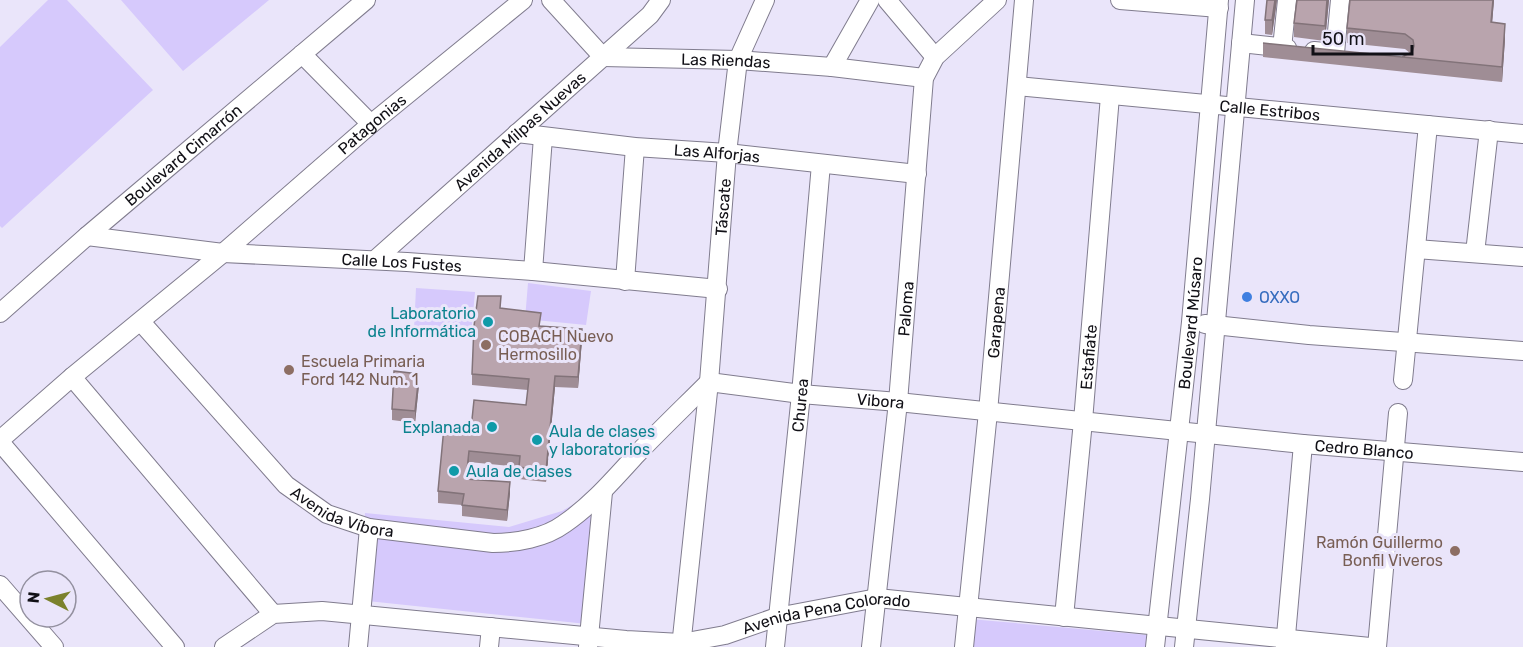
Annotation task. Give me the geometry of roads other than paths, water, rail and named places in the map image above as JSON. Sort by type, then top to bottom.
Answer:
[{"type":"street","name":"Boulevard Cimarrón","points":[[0,313],[87,236],[366,0]]},
{"type":"street","name":"Patagonias","points":[[223,253],[371,123],[523,0]]},
{"type":"street","points":[[551,0],[603,57]]},
{"type":"street","name":"Avenida Milpas Nuevas","points":[[375,260],[650,15],[661,0]]},
{"type":"street","name":"Táscate","points":[[681,645],[709,382],[727,153],[738,60],[765,0]]},
{"type":"street","points":[[832,68],[870,0]]},
{"type":"street","points":[[887,0],[935,57]]},
{"type":"street","name":"Paloma","points":[[871,647],[898,402],[924,78],[935,57],[997,0]]},
{"type":"street","name":"Garapena","points":[[964,647],[988,412],[1024,0]]},
{"type":"street","points":[[1120,0],[1219,4]]},
{"type":"street","name":"Boulevard Músaro","points":[[1184,647],[1245,0]]},
{"type":"street","points":[[1282,48],[1287,0]]},
{"type":"street","points":[[1335,53],[1340,0]]},
{"type":"street","name":"Boulevard Músaro","points":[[1155,647],[1191,322],[1219,4]]},
{"type":"street","points":[[1241,43],[1358,55]]},
{"type":"street","points":[[302,54],[371,123]]},
{"type":"street","name":"Las Riendas","points":[[603,57],[738,60],[924,78]]},
{"type":"street","name":"Calle Estribos","points":[[1017,86],[1523,134]]},
{"type":"street","name":"Estafiate","points":[[1064,617],[1110,96]]},
{"type":"street","points":[[1403,380],[1428,125]]},
{"type":"street","points":[[1475,253],[1489,130]]},
{"type":"street","name":"Las Alforjas","points":[[518,133],[635,147],[727,153],[917,174]]},
{"type":"street","points":[[533,271],[543,137]]},
{"type":"street","points":[[625,280],[635,147]]},
{"type":"street","name":"Churea","points":[[775,647],[822,164]]},
{"type":"street","name":"Calle Los Fustes","points":[[87,236],[223,253],[375,260],[533,271],[717,289]]},
{"type":"street","points":[[1416,249],[1523,257]]},
{"type":"street","points":[[175,647],[0,441],[72,377],[223,253]]},
{"type":"street","name":"Avenida Víbora","points":[[141,322],[286,485],[327,514],[369,528],[493,543],[511,542],[531,538],[562,526],[603,492]]},
{"type":"street","points":[[1191,322],[1406,343],[1523,351]]},
{"type":"street","points":[[72,377],[273,614],[224,647]]},
{"type":"street","points":[[588,642],[603,492],[636,455],[709,382]]},
{"type":"street","name":"Vibora","points":[[709,382],[801,394],[1205,433]]},
{"type":"street","points":[[1377,647],[1398,413]]},
{"type":"street","name":"Cedro Blanco","points":[[1205,433],[1303,444],[1523,462]]},
{"type":"street","points":[[1285,643],[1303,444]]},
{"type":"street","points":[[358,647],[369,528]]},
{"type":"street","points":[[0,585],[54,647]]},
{"type":"street","name":"Avenida Pena Colorado","points":[[273,614],[322,611],[360,613],[491,627],[588,642],[681,645],[725,635],[777,617],[877,598],[1186,628],[1285,643],[1370,647]]},
{"type":"street","points":[[489,647],[491,627]]},
{"type":"place","name":"OXXO","points":[[1247,297]]},
{"type":"place","name":"Laboratorio de Informática","points":[[488,322]]},
{"type":"place","name":"COBACH Nuevo Hermosillo","points":[[486,345]]},
{"type":"place","name":"Escuela Primaria Ford 142 Num. 1","points":[[289,370]]},
{"type":"place","name":"Explanada","points":[[492,427]]},
{"type":"place","name":"Aula de clases y laboratorios","points":[[537,440]]},
{"type":"place","name":"Aula de clases","points":[[454,471]]},
{"type":"place","name":"Ramón Guillermo Bonfil Viveros","points":[[1455,551]]}]
